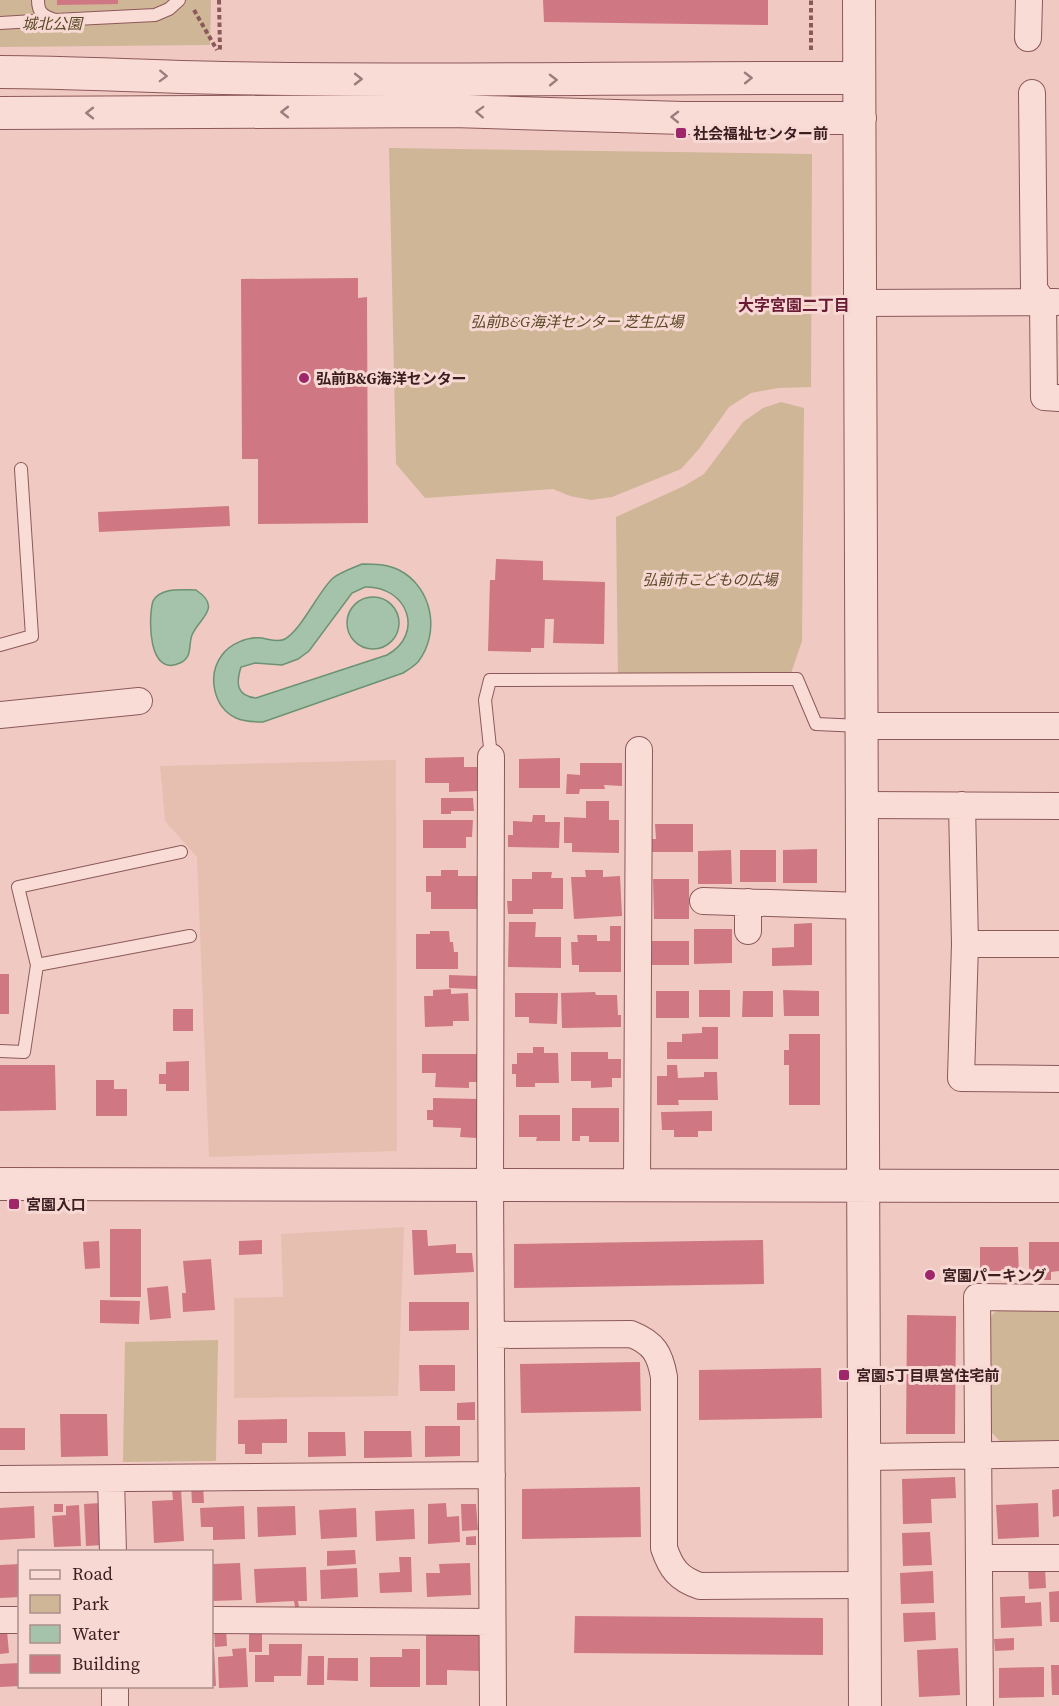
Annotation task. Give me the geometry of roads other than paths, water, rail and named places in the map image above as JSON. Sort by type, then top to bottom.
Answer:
[{"type":"street","points":[[859,0],[865,1186],[865,1706]]},
{"type":"street","points":[[1028,38],[1029,0]]},
{"type":"street","points":[[0,72],[372,80],[859,78]]},
{"type":"street","points":[[1032,93],[1034,289],[1051,302]]},
{"type":"street","points":[[0,113],[453,111],[683,117],[860,118]]},
{"type":"street","points":[[860,303],[1051,302]]},
{"type":"street","points":[[1051,302],[1044,398],[1059,398]]},
{"type":"street","points":[[0,715],[139,701]]},
{"type":"street","points":[[862,726],[1059,726]]},
{"type":"street","points":[[637,1185],[639,750]]},
{"type":"street","points":[[491,756],[490,1185],[493,1706]]},
{"type":"street","points":[[863,805],[1059,806]]},
{"type":"street","points":[[962,806],[965,944],[961,1078],[1059,1079]]},
{"type":"street","points":[[704,901],[863,906]]},
{"type":"street","points":[[748,902],[748,931]]},
{"type":"street","points":[[965,944],[1059,944]]},
{"type":"street","points":[[0,1184],[1059,1186]]},
{"type":"street","points":[[980,1706],[977,1297],[1059,1298]]},
{"type":"street","points":[[491,1335],[631,1334],[646,1340],[655,1351],[662,1364],[664,1377],[664,1548],[675,1571],[686,1581],[700,1586],[865,1585]]},
{"type":"street","points":[[865,1457],[1059,1454]]},
{"type":"street","points":[[0,1479],[492,1475]]},
{"type":"street","points":[[111,1479],[113,1550]]},
{"type":"street","points":[[979,1558],[1059,1558]]},
{"type":"street","points":[[0,1620],[18,1620]]},
{"type":"street","points":[[213,1620],[492,1622]]},
{"type":"street","points":[[115,1688],[115,1706]]},
{"type":"lane","points":[[38,0],[38,9],[41,14],[55,20]]},
{"type":"lane","points":[[0,23],[155,15],[169,9],[179,0]]},
{"type":"lane","points":[[0,645],[32,636],[21,469]]},
{"type":"lane","points":[[491,756],[485,700],[490,680],[797,680],[816,724],[862,726]]},
{"type":"lane","points":[[0,1051],[24,1052],[37,965],[18,887],[181,852]]},
{"type":"lane","points":[[37,965],[190,936]]},
{"type":"water","points":[[362,564],[385,565],[399,570],[419,587],[426,599],[431,624],[425,650],[418,662],[403,673],[263,722],[243,720],[228,713],[218,699],[214,681],[217,663],[225,651],[234,644],[251,638],[276,641],[285,639],[298,627],[333,578]],"holes":[[[365,587],[380,589],[392,594],[401,603],[408,624],[406,635],[399,646],[387,655],[256,698],[241,692],[238,683],[241,667],[255,663],[282,665],[298,659],[309,651],[352,593]]]},
{"type":"water","points":[[196,590],[208,602],[207,613],[192,635],[187,658],[180,663],[169,665],[162,662],[153,644],[151,609],[153,601],[166,591]]},
{"type":"water","points":[[373,597],[383,599],[391,605],[397,613],[399,623],[397,633],[391,641],[383,647],[373,649],[363,647],[355,641],[349,633],[347,623],[349,613],[355,605],[363,599]]},
{"type":"place","name":"社会福祉センター前","points":[[681,133]]},
{"type":"place","name":"弘前B&G海洋センター","points":[[304,378]]},
{"type":"place","name":"宮園入口","points":[[14,1204]]},
{"type":"place","name":"宮園パーキング","points":[[930,1275]]},
{"type":"place","name":"宮園5丁目県営住宅前","points":[[844,1375]]},
{"type":"district","name":"大字宮園二丁目","points":[[794,305]]},
{"type":"park label","name":"城北公園","points":[[52,23]]},
{"type":"park label","name":"弘前B&G海洋センター 芝生広場","points":[[577,321]]},
{"type":"park label","name":"弘前市こどもの広場","points":[[710,579]]}]
